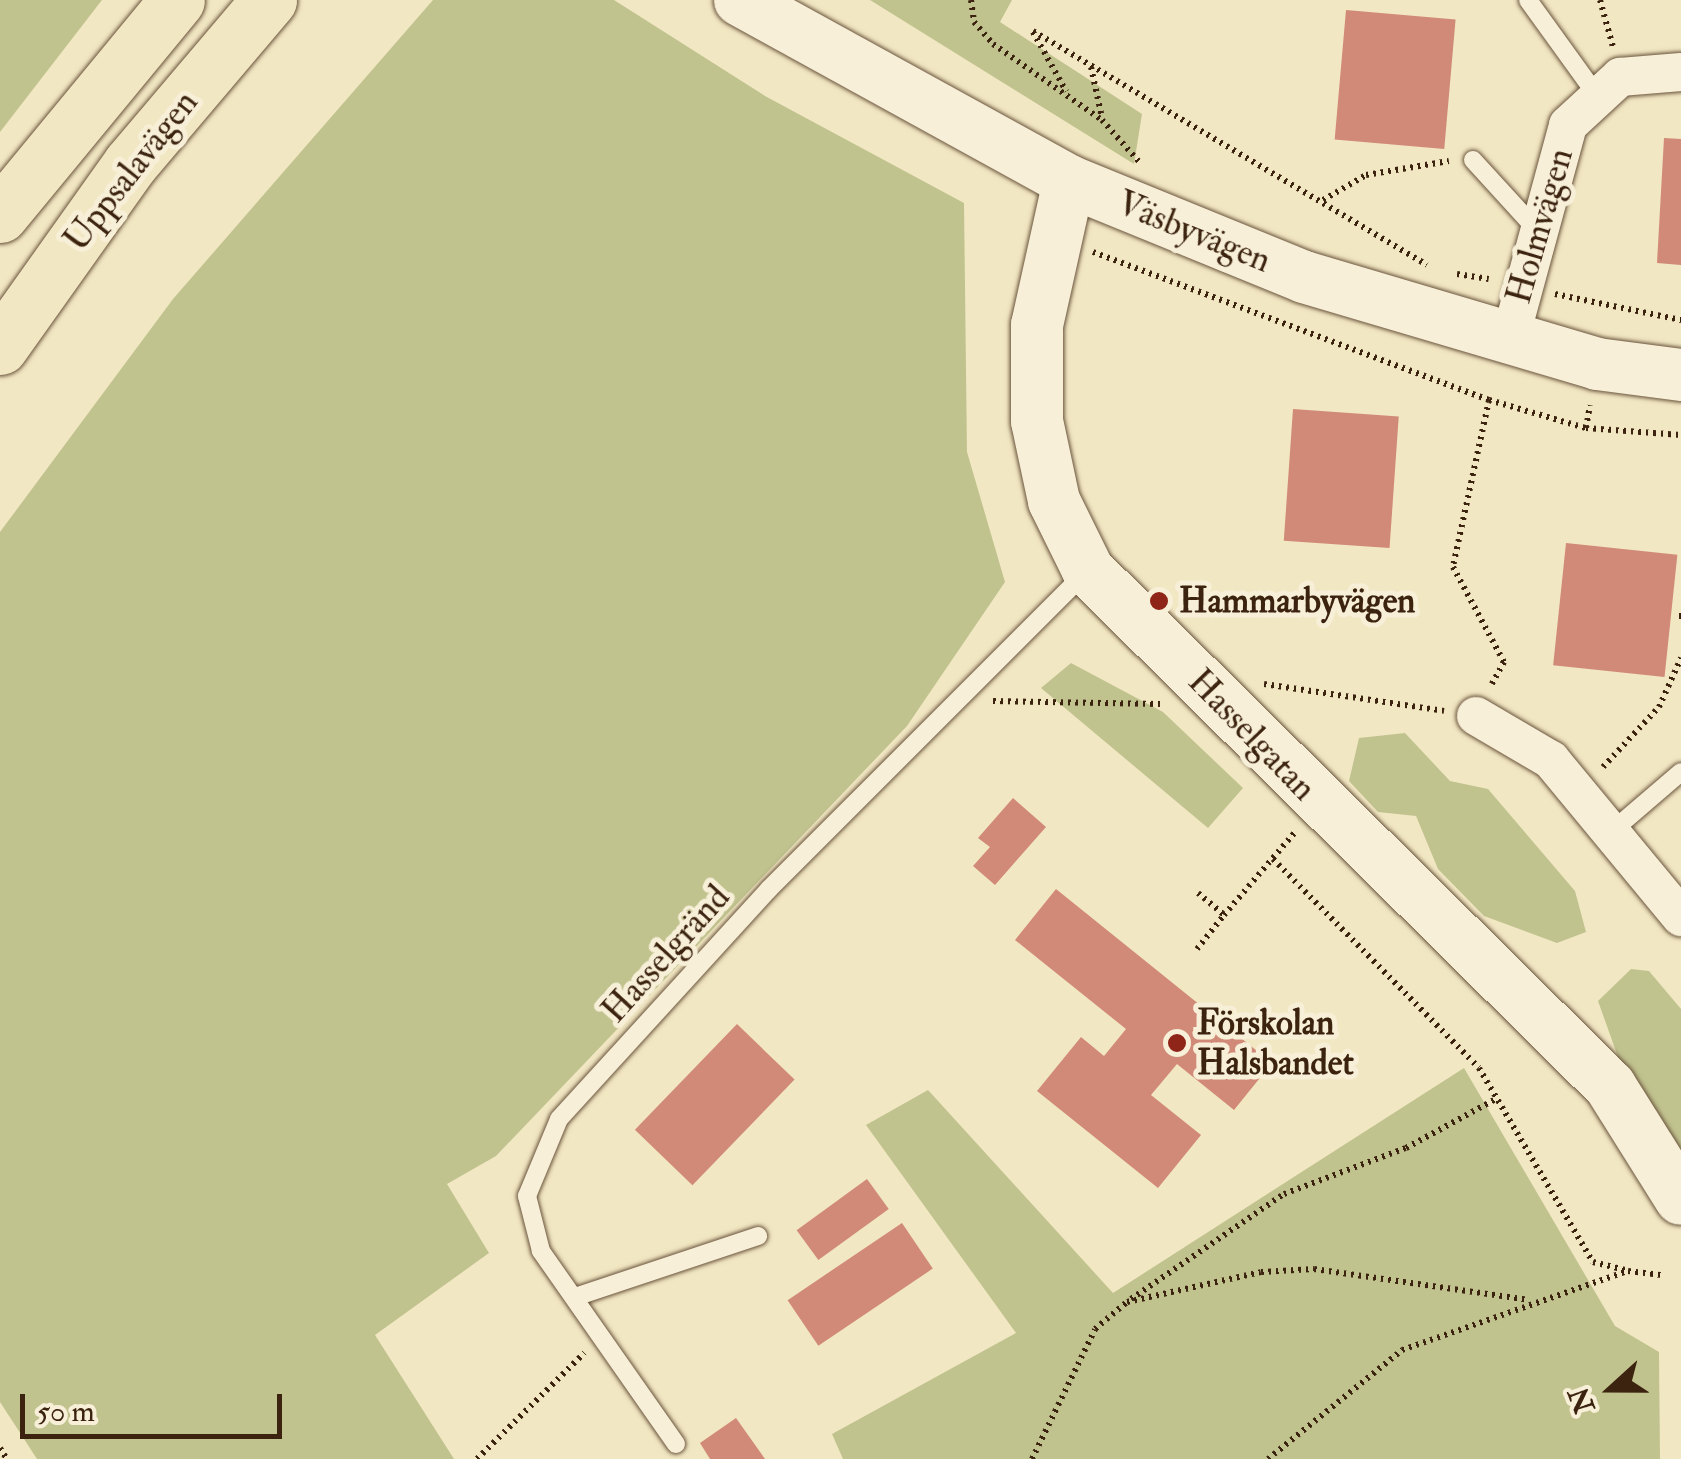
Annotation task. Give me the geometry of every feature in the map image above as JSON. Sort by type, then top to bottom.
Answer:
[{"type":"highway","name":"Uppsalavägen","points":[[0,215],[176,0]]},
{"type":"highway","name":"Uppsalavägen","points":[[0,347],[130,164],[269,0]]},
{"type":"street","name":"Väsbyvägen","points":[[740,0],[1069,181],[1304,277],[1597,364],[1681,376]]},
{"type":"street","points":[[1608,86],[1681,72]]},
{"type":"street","name":"Holmvägen","points":[[1510,338],[1568,126],[1608,86]]},
{"type":"street","name":"Hasselgatan","points":[[1069,181],[1038,324],[1036,421],[1054,501],[1088,570],[1197,701],[1610,1086],[1681,1200]]},
{"type":"street","points":[[1476,716],[1551,760],[1681,917]]},
{"type":"lane","points":[[1528,0],[1608,86]]},
{"type":"lane","points":[[1473,160],[1538,230]]},
{"type":"lane","name":"Hasselgränd","points":[[676,1444],[542,1251],[527,1196],[559,1119],[769,889],[1088,570]]},
{"type":"lane","points":[[1610,832],[1681,772]]},
{"type":"lane","points":[[575,1297],[758,1236]]},
{"type":"path","points":[[971,0],[974,22],[994,44],[1102,120],[1152,182]]},
{"type":"path","points":[[1600,0],[1608,86]]},
{"type":"path","points":[[1066,92],[1033,31],[1435,270]]},
{"type":"path","points":[[1091,66],[1102,120]]},
{"type":"path","points":[[1323,200],[1366,175],[1473,160]]},
{"type":"path","points":[[1054,237],[1489,400],[1586,428],[1681,435]]},
{"type":"path","points":[[1522,285],[1681,320]]},
{"type":"path","points":[[990,702],[1075,697],[1197,701],[1230,678],[1476,716],[1504,662],[1454,567],[1489,400]]},
{"type":"path","points":[[1573,787],[1619,756],[1659,707],[1681,658]]},
{"type":"path","points":[[1197,949],[1307,818]]},
{"type":"path","points":[[1273,859],[1479,1068],[1592,1262],[1662,1275]]},
{"type":"path","points":[[1198,893],[1224,915]]},
{"type":"path","points":[[1032,1459],[1095,1329],[1127,1302],[1284,1194],[1406,1148],[1496,1099]]},
{"type":"path","points":[[1127,1302],[1261,1272],[1314,1268],[1529,1300]]},
{"type":"path","points":[[1268,1459],[1402,1350],[1529,1300],[1628,1271]]},
{"type":"path","points":[[477,1459],[600,1339]]},
{"type":"path","points":[[0,1448],[7,1459]]},
{"type":"green space","points":[[0,0],[102,0],[0,132]]},
{"type":"green space","points":[[433,0],[614,0],[765,96],[964,203],[967,452],[1005,582],[907,726],[496,1156],[447,1184],[489,1253],[375,1335],[454,1459],[37,1459],[0,1402],[0,532],[173,299]]},
{"type":"green space","points":[[870,0],[1012,0],[1000,22],[1142,114],[1134,164]]},
{"type":"green space","points":[[1071,663],[1163,712],[1243,788],[1208,828],[1041,688]]},
{"type":"green space","points":[[1405,733],[1450,781],[1488,789],[1575,891],[1586,932],[1557,943],[1484,916],[1438,869],[1416,816],[1378,812],[1349,781],[1359,738]]},
{"type":"green space","points":[[1631,969],[1649,971],[1681,1009],[1681,1160],[1623,1071],[1598,1001]]},
{"type":"green space","points":[[1464,1068],[1615,1326],[1659,1352],[1660,1459],[843,1459],[832,1434],[1016,1333],[866,1125],[928,1090],[1113,1293]]},
{"type":"building","points":[[1346,10],[1456,20],[1444,149],[1335,140]]},
{"type":"building","points":[[1664,138],[1681,139],[1681,265],[1657,263]]},
{"type":"building","points":[[1293,409],[1399,416],[1390,548],[1284,541]]},
{"type":"building","points":[[1566,543],[1677,555],[1665,677],[1553,665]]},
{"type":"building","points":[[1013,798],[1046,827],[995,885],[973,866],[990,847],[978,838]]},
{"type":"building","points":[[1056,889],[1272,1063],[1234,1110],[1177,1064],[1151,1095],[1201,1135],[1158,1188],[1037,1091],[1081,1037],[1104,1056],[1126,1029],[1015,940]]},
{"type":"building","points":[[737,1024],[795,1080],[692,1185],[635,1130]]},
{"type":"building","points":[[867,1179],[889,1209],[818,1260],[797,1230]]},
{"type":"building","points":[[902,1223],[933,1269],[818,1346],[788,1300]]},
{"type":"building","points":[[736,1418],[765,1459],[710,1459],[700,1443]]},
{"type":"place","name":"Hammarbyvägen","points":[[1159,601]]},
{"type":"place","name":"Förskolan Halsbandet","points":[[1177,1043]]}]
